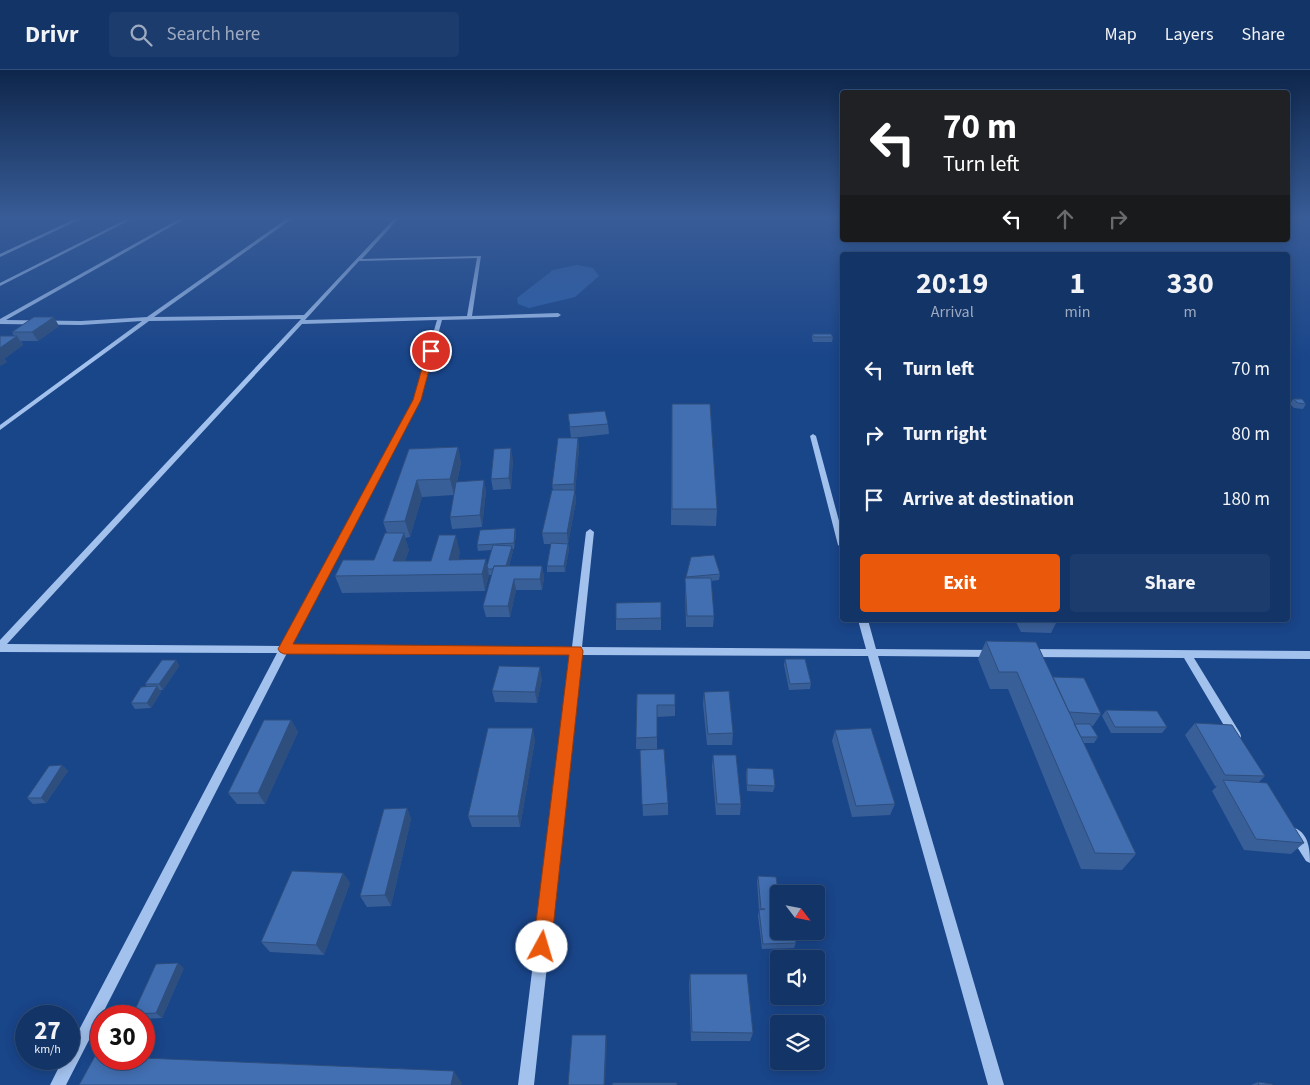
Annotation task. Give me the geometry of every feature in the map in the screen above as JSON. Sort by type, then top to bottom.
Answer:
[{"type":"street","points":[[0,285],[39,265]]},
{"type":"street","points":[[0,322],[100,265]]},
{"type":"street","points":[[0,428],[224,265]]},
{"type":"street","points":[[0,647],[352,265]]},
{"type":"street","points":[[469,317],[477,265]]},
{"type":"street","points":[[0,322],[81,323],[148,319],[301,320],[558,315]]},
{"type":"street","points":[[58,1085],[284,649],[417,400],[440,318]]},
{"type":"street","points":[[812,436],[840,538]]},
{"type":"street","points":[[526,1085],[590,532]]},
{"type":"street","points":[[864,622],[996,1085]]},
{"type":"street","points":[[0,647],[998,653]]},
{"type":"street","points":[[1017,653],[1310,655]]},
{"type":"street","points":[[1187,654],[1243,748]]},
{"type":"street","points":[[1289,824],[1310,857]]},
{"type":"shaded area","points":[[579,265],[593,268],[599,276],[575,297],[529,308],[518,304],[517,298],[553,270]]},
{"type":"building","points":[[34,317],[54,317],[32,332],[12,332]]},
{"type":"building","points":[[812,334],[831,334],[833,337],[814,337]]},
{"type":"building","points":[[0,336],[17,336],[0,348]]},
{"type":"building","points":[[1293,399],[1302,399],[1306,404],[1298,403]]},
{"type":"building","points":[[672,404],[710,404],[717,509],[672,509]]},
{"type":"building","points":[[605,411],[608,424],[570,427],[568,414]]},
{"type":"building","points":[[558,438],[578,438],[574,484],[552,485]]},
{"type":"building","points":[[458,447],[450,479],[417,480],[405,521],[383,522],[409,449]]},
{"type":"building","points":[[511,448],[509,478],[491,479],[494,449]]},
{"type":"building","points":[[484,480],[480,515],[450,517],[456,482]]},
{"type":"building","points":[[552,490],[575,490],[567,533],[542,533]]},
{"type":"building","points":[[515,528],[514,543],[477,545],[480,530]]},
{"type":"building","points":[[385,533],[404,533],[393,561],[431,561],[439,535],[456,535],[449,560],[486,559],[482,574],[335,576],[343,560],[374,560]]},
{"type":"building","points":[[551,543],[568,544],[564,566],[547,566]]},
{"type":"building","points":[[493,545],[512,546],[506,566],[494,566],[493,569],[488,569],[487,566]]},
{"type":"building","points":[[714,555],[720,574],[686,577],[691,557]]},
{"type":"building","points":[[494,566],[542,566],[540,579],[514,579],[508,606],[483,606]]},
{"type":"building","points":[[685,578],[711,578],[714,616],[687,616]]},
{"type":"building","points":[[661,602],[661,618],[616,619],[616,603]]},
{"type":"building","points":[[986,641],[1036,642],[1136,854],[1095,853],[1017,672],[999,672]]},
{"type":"building","points":[[785,659],[805,659],[811,683],[790,684]]},
{"type":"building","points":[[162,660],[176,660],[159,684],[145,684]]},
{"type":"building","points":[[499,666],[540,667],[535,692],[492,691]]},
{"type":"building","points":[[1053,677],[1084,678],[1101,714],[1069,712]]},
{"type":"building","points":[[157,686],[147,703],[131,703],[141,687]]},
{"type":"building","points":[[729,691],[733,733],[708,734],[704,692]]},
{"type":"building","points":[[637,694],[675,694],[675,705],[657,705],[657,737],[636,738]]},
{"type":"building","points":[[1106,710],[1157,711],[1167,727],[1115,727]]},
{"type":"building","points":[[264,720],[291,720],[258,793],[228,793]]},
{"type":"building","points":[[1195,723],[1232,725],[1265,776],[1225,775]]},
{"type":"building","points":[[1074,724],[1090,724],[1098,737],[1081,737]]},
{"type":"building","points":[[488,728],[533,728],[518,816],[468,816]]},
{"type":"building","points":[[871,728],[895,804],[856,806],[835,730]]},
{"type":"building","points":[[664,749],[668,803],[642,805],[640,750]]},
{"type":"building","points":[[713,755],[736,755],[741,804],[717,804]]},
{"type":"building","points":[[62,765],[41,798],[27,798],[49,766]]},
{"type":"building","points":[[747,768],[773,769],[775,786],[747,785]]},
{"type":"building","points":[[1223,780],[1267,783],[1304,843],[1256,839]]},
{"type":"building","points":[[407,808],[385,895],[360,896],[384,809]]},
{"type":"building","points":[[292,871],[343,873],[316,945],[261,942]]},
{"type":"building","points":[[758,876],[776,877],[777,885],[770,885],[770,940],[796,940],[796,943],[763,944],[759,910],[765,909],[761,909]]},
{"type":"building","points":[[178,963],[155,1013],[155,1005],[137,1005],[156,964]]},
{"type":"building","points":[[690,974],[747,974],[753,1033],[692,1032]]},
{"type":"building","points":[[572,1035],[606,1035],[604,1085],[568,1085]]},
{"type":"building","points":[[155,1058],[454,1071],[451,1085],[79,1085],[90,1065],[90,1070],[155,1070]]},
{"type":"building","points":[[1258,1082],[1272,1084],[1273,1085],[1259,1085]]},
{"type":"building","points":[[613,1083],[677,1083],[677,1085],[612,1085]]},
{"type":"route","points":[[431,351],[417,400],[284,649],[576,651],[542,947]]}]
